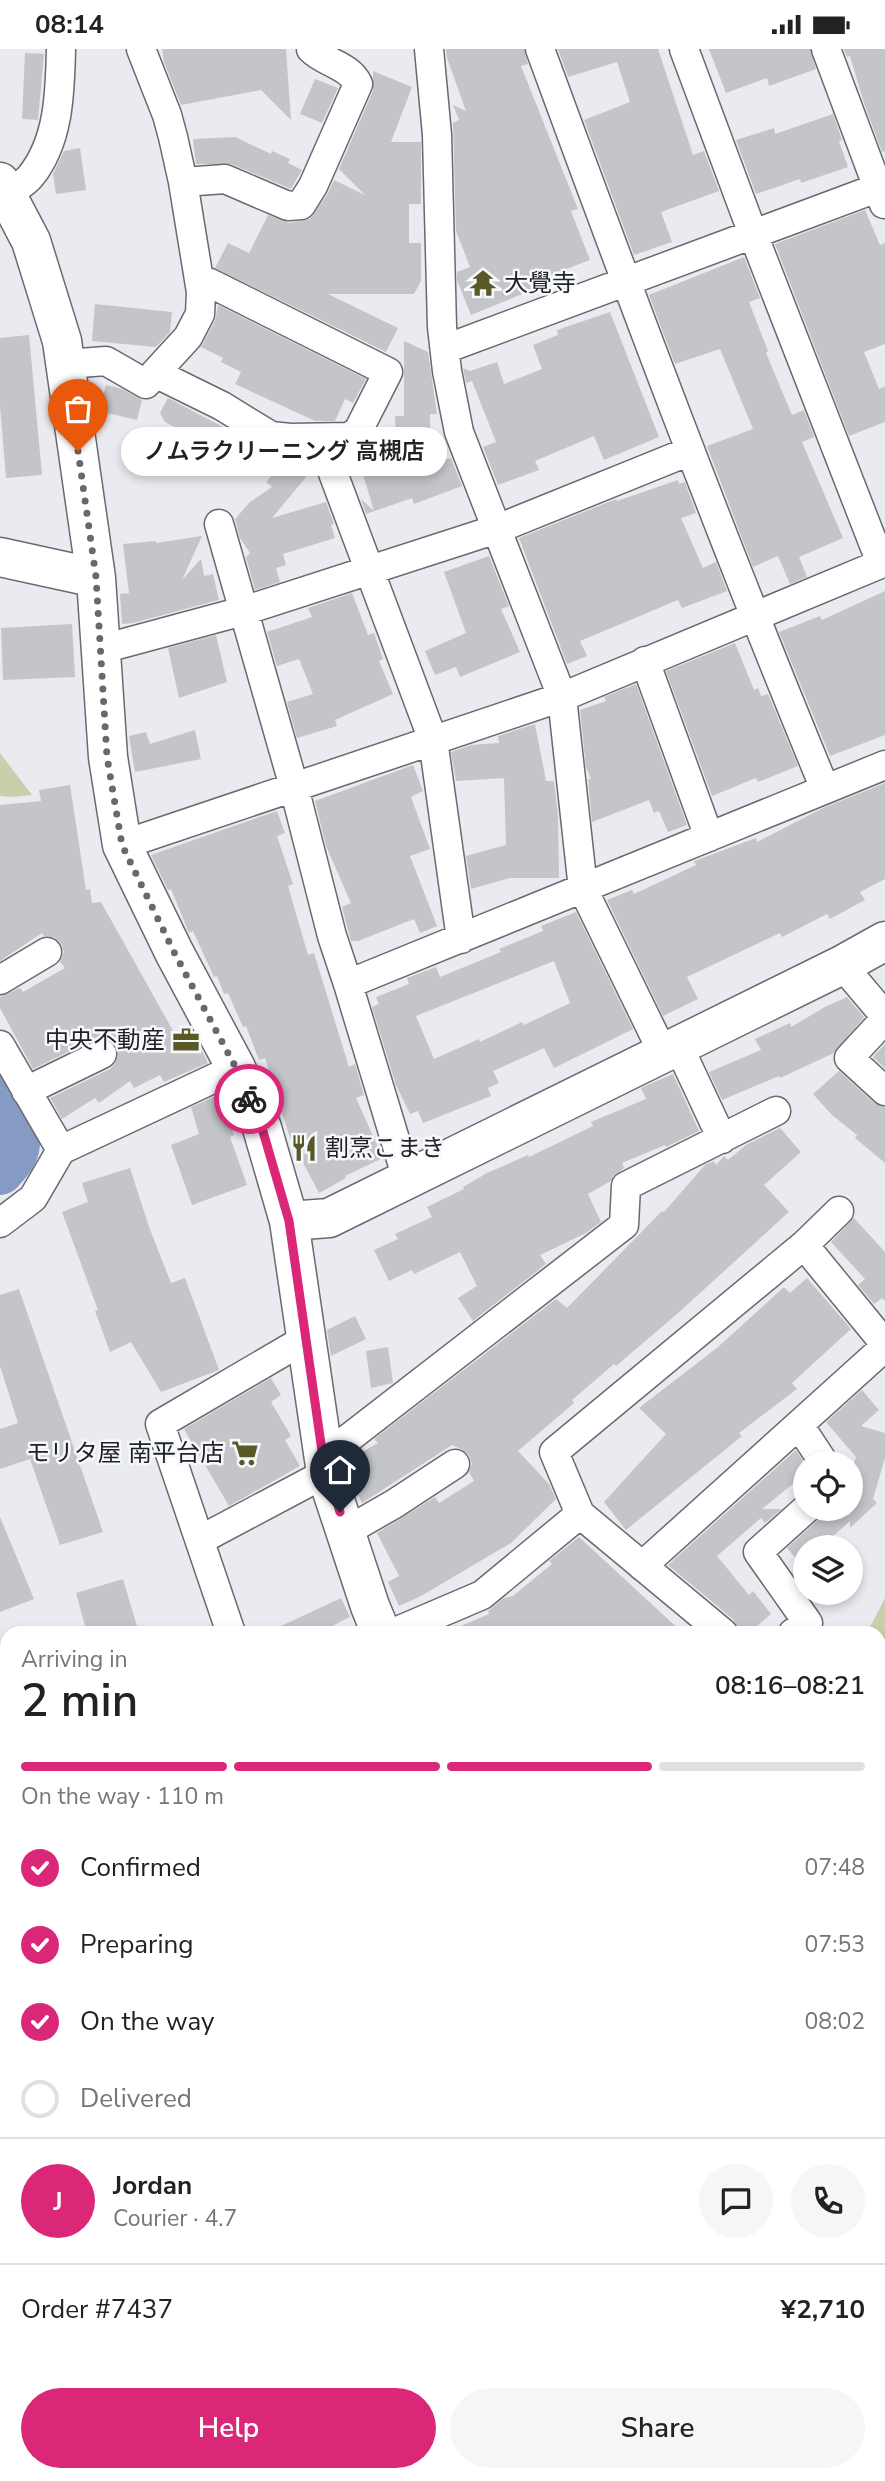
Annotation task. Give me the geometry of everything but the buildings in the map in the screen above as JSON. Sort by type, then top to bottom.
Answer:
[{"type":"main road","points":[[4,188],[31,241],[62,341],[96,577],[107,757],[122,845],[174,952],[236,1068],[262,1128],[289,1221],[325,1466],[378,1626]]},
{"type":"main road","points":[[0,557],[96,577]]},
{"type":"main road","points":[[289,1221],[329,1218],[842,965],[885,941]]},
{"type":"street","points":[[4,188],[29,178],[51,139],[60,90],[61,49]]},
{"type":"street","points":[[66,364],[106,361],[146,384],[188,337],[200,314],[200,282],[183,182],[167,115],[141,49]]},
{"type":"street","points":[[183,182],[225,179],[288,206],[301,205],[313,186],[358,85],[354,76],[319,57],[311,49]]},
{"type":"street","points":[[429,49],[437,135],[445,349],[459,432],[562,697],[583,889],[722,1139]]},
{"type":"street","points":[[541,49],[625,281],[753,616],[825,789]]},
{"type":"street","points":[[122,845],[562,697],[883,562],[753,234],[684,49]]},
{"type":"street","points":[[445,349],[753,234],[883,193],[826,49]]},
{"type":"street","points":[[155,373],[222,406],[271,436],[290,438],[349,437],[358,431],[388,372],[210,283],[200,282]]},
{"type":"street","points":[[102,649],[243,611],[497,529],[690,451]]},
{"type":"street","points":[[333,473],[433,740],[461,939]]},
{"type":"street","points":[[219,524],[332,936],[407,1179]]},
{"type":"street","points":[[645,661],[709,837]]},
{"type":"street","points":[[348,984],[885,765]]},
{"type":"street","points":[[0,981],[47,952]]},
{"type":"street","points":[[842,965],[885,1018],[849,1058],[885,1091]]},
{"type":"street","points":[[0,1045],[61,1150]]},
{"type":"street","points":[[26,1091],[102,1054]]},
{"type":"street","points":[[0,1223],[33,1198],[61,1150],[236,1068]]},
{"type":"street","points":[[200,1540],[325,1466],[624,1225],[626,1186],[776,1111]]},
{"type":"street","points":[[715,1626],[580,1514],[554,1452],[804,1245],[839,1211]]},
{"type":"street","points":[[642,1566],[885,1346],[804,1245]]},
{"type":"street","points":[[229,1626],[160,1424],[307,1338]]},
{"type":"street","points":[[799,1425],[816,1451]]},
{"type":"street","points":[[347,1531],[455,1464]]},
{"type":"street","points":[[409,1626],[482,1595],[580,1514]]},
{"type":"street","points":[[793,1521],[758,1552],[808,1623],[804,1626]]},
{"type":"green space","points":[[0,753],[32,795],[0,796]]},
{"type":"green space","points":[[885,1598],[885,1626],[871,1626]]},
{"type":"waterway","points":[[0,1085],[13,1113],[17,1137],[15,1152],[0,1172]]},
{"type":"way so far","points":[[78,451],[96,577],[107,757],[122,845],[174,952],[236,1068],[249,1099]]},
{"type":"place","name":"大覺寺","points":[[483,283]]},
{"type":"place","name":"ノムラクリーニング 高槻店","points":[[78,451]]},
{"type":"place","name":"中央不動産","points":[[186,1040]]},
{"type":"place","name":"割烹こまき","points":[[304,1148]]},
{"type":"place","name":"モリタ屋 南平台店","points":[[245,1453]]},
{"type":"route","points":[[249,1099],[262,1128],[289,1221],[323,1458],[340,1512]]}]
